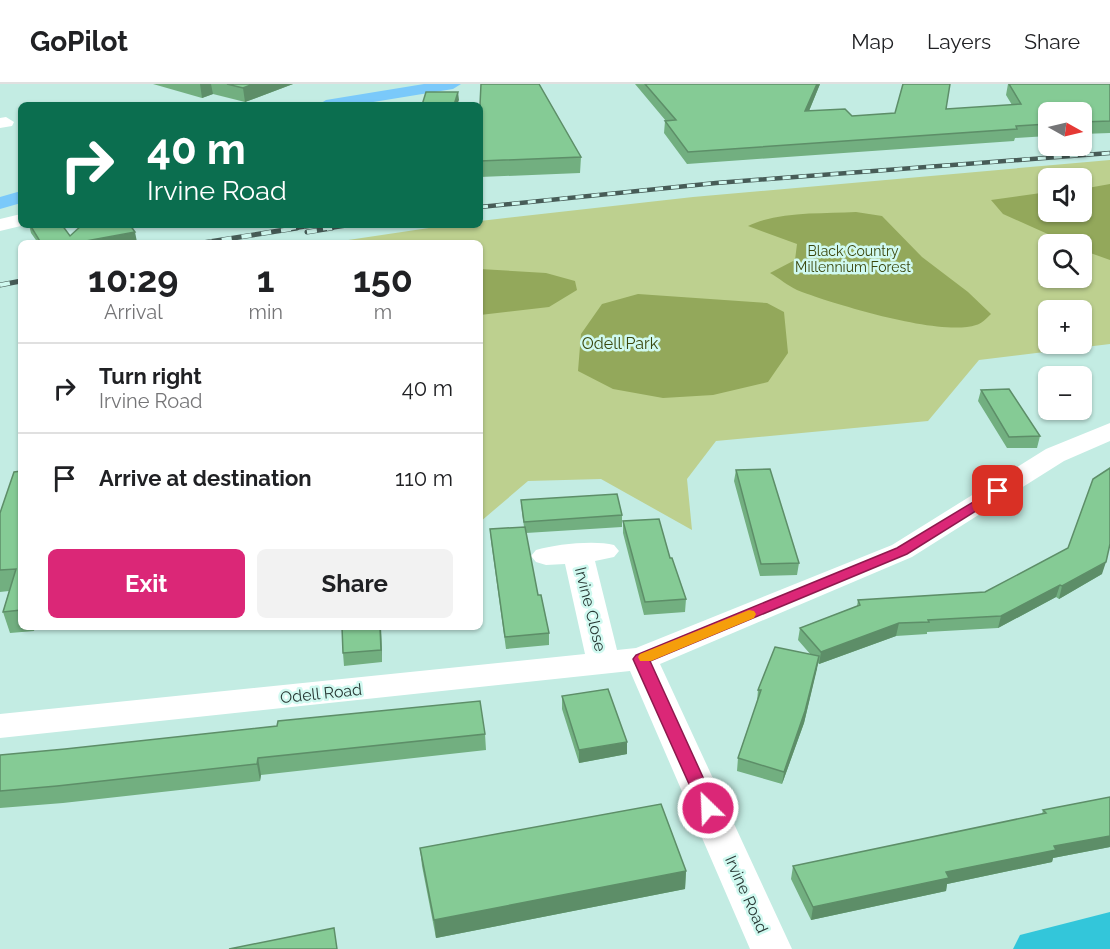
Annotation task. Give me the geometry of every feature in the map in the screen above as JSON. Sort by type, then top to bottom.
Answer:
[{"type":"highway","points":[[1037,949],[1110,932]]},
{"type":"street","points":[[0,225],[18,221]]},
{"type":"street","points":[[641,659],[902,551],[1055,455],[1110,431]]},
{"type":"street","name":"Irvine Close","points":[[546,556],[591,552],[604,664]]},
{"type":"street","name":"Odell Road","points":[[0,726],[641,659]]},
{"type":"street","name":"Irvine Road","points":[[641,659],[771,949]]},
{"type":"green space","name":"Odell Park","points":[[1110,160],[1110,344],[1092,346],[1092,300],[1038,300],[1038,353],[979,360],[928,421],[716,441],[687,479],[692,530],[601,479],[528,481],[483,519],[483,240],[348,240],[429,228],[483,228],[483,221],[693,197]]},
{"type":"green space","points":[[1110,184],[1110,260],[1092,254],[1092,234],[1048,234],[1003,214],[991,200],[1038,193],[1038,222],[1092,222],[1092,187]]},
{"type":"green space","name":"Black Country Millennium Forest","points":[[856,212],[882,216],[922,257],[968,292],[991,314],[976,325],[960,328],[938,327],[887,317],[814,296],[794,288],[770,273],[795,260],[797,244],[748,226],[760,221],[787,216]]},
{"type":"green space","points":[[483,269],[546,273],[575,281],[577,290],[549,307],[483,315]]},
{"type":"green space","name":"Black Country Millennium Forest","points":[[638,294],[767,303],[784,312],[788,353],[768,382],[713,395],[663,398],[613,389],[578,371],[581,334],[602,304]]},
{"type":"building","points":[[227,84],[253,84],[243,88]]},
{"type":"building","points":[[481,84],[539,84],[581,157],[483,161],[483,102],[480,102]]},
{"type":"building","points":[[645,84],[817,84],[805,111],[845,109],[852,116],[895,113],[903,84],[950,84],[946,109],[1021,104],[1009,84],[1110,84],[1110,121],[1092,122],[1092,102],[1038,102],[1038,125],[1016,126],[1017,129],[688,152],[665,121],[676,120]]},
{"type":"building","points":[[426,92],[458,92],[455,102],[423,102]]},
{"type":"building","points":[[32,228],[64,228],[70,236],[79,228],[132,228],[135,232],[91,240],[39,240]]},
{"type":"building","points":[[1009,389],[1040,436],[1009,437],[981,390]]},
{"type":"building","points":[[1110,468],[1110,544],[1106,562],[1062,586],[1001,616],[899,623],[821,652],[800,628],[860,605],[858,600],[985,592],[1068,548],[1093,479]]},
{"type":"building","points":[[770,469],[799,563],[761,564],[736,470]]},
{"type":"building","points":[[18,471],[18,610],[3,612],[16,569],[0,570],[0,513],[14,472]]},
{"type":"building","points":[[617,494],[622,515],[524,522],[521,500]]},
{"type":"building","points":[[659,519],[670,558],[672,558],[686,599],[645,602],[623,521]]},
{"type":"building","points":[[525,527],[538,595],[541,595],[549,633],[505,637],[490,529]]},
{"type":"building","points":[[342,630],[380,630],[381,650],[343,653]]},
{"type":"building","points":[[775,647],[819,656],[805,711],[784,772],[738,758],[761,690],[758,690]]},
{"type":"building","points":[[608,689],[627,742],[579,750],[562,696]]},
{"type":"building","points":[[480,701],[485,734],[258,758],[257,764],[0,791],[0,755],[277,726],[278,721]]},
{"type":"building","points":[[1110,797],[1110,836],[1054,846],[1056,850],[946,872],[949,878],[813,907],[793,866],[1046,813],[1043,810]]},
{"type":"building","points":[[661,804],[686,871],[434,920],[420,848]]},
{"type":"building","points":[[334,928],[337,949],[229,949]]},
{"type":"waterway","points":[[344,102],[453,84]]},
{"type":"waterway","points":[[0,203],[18,198]]},
{"type":"railway","points":[[483,207],[716,183],[1110,153]]},
{"type":"railway","points":[[288,229],[295,228]]},
{"type":"railway","points":[[221,240],[297,228]]},
{"type":"railway","points":[[323,229],[330,228]]},
{"type":"railway","points":[[307,232],[332,228]]},
{"type":"railway","points":[[0,285],[18,282]]},
{"type":"slow traffic","points":[[646,657],[749,614]]},
{"type":"route","points":[[708,808],[641,659],[902,551],[998,491]]}]
